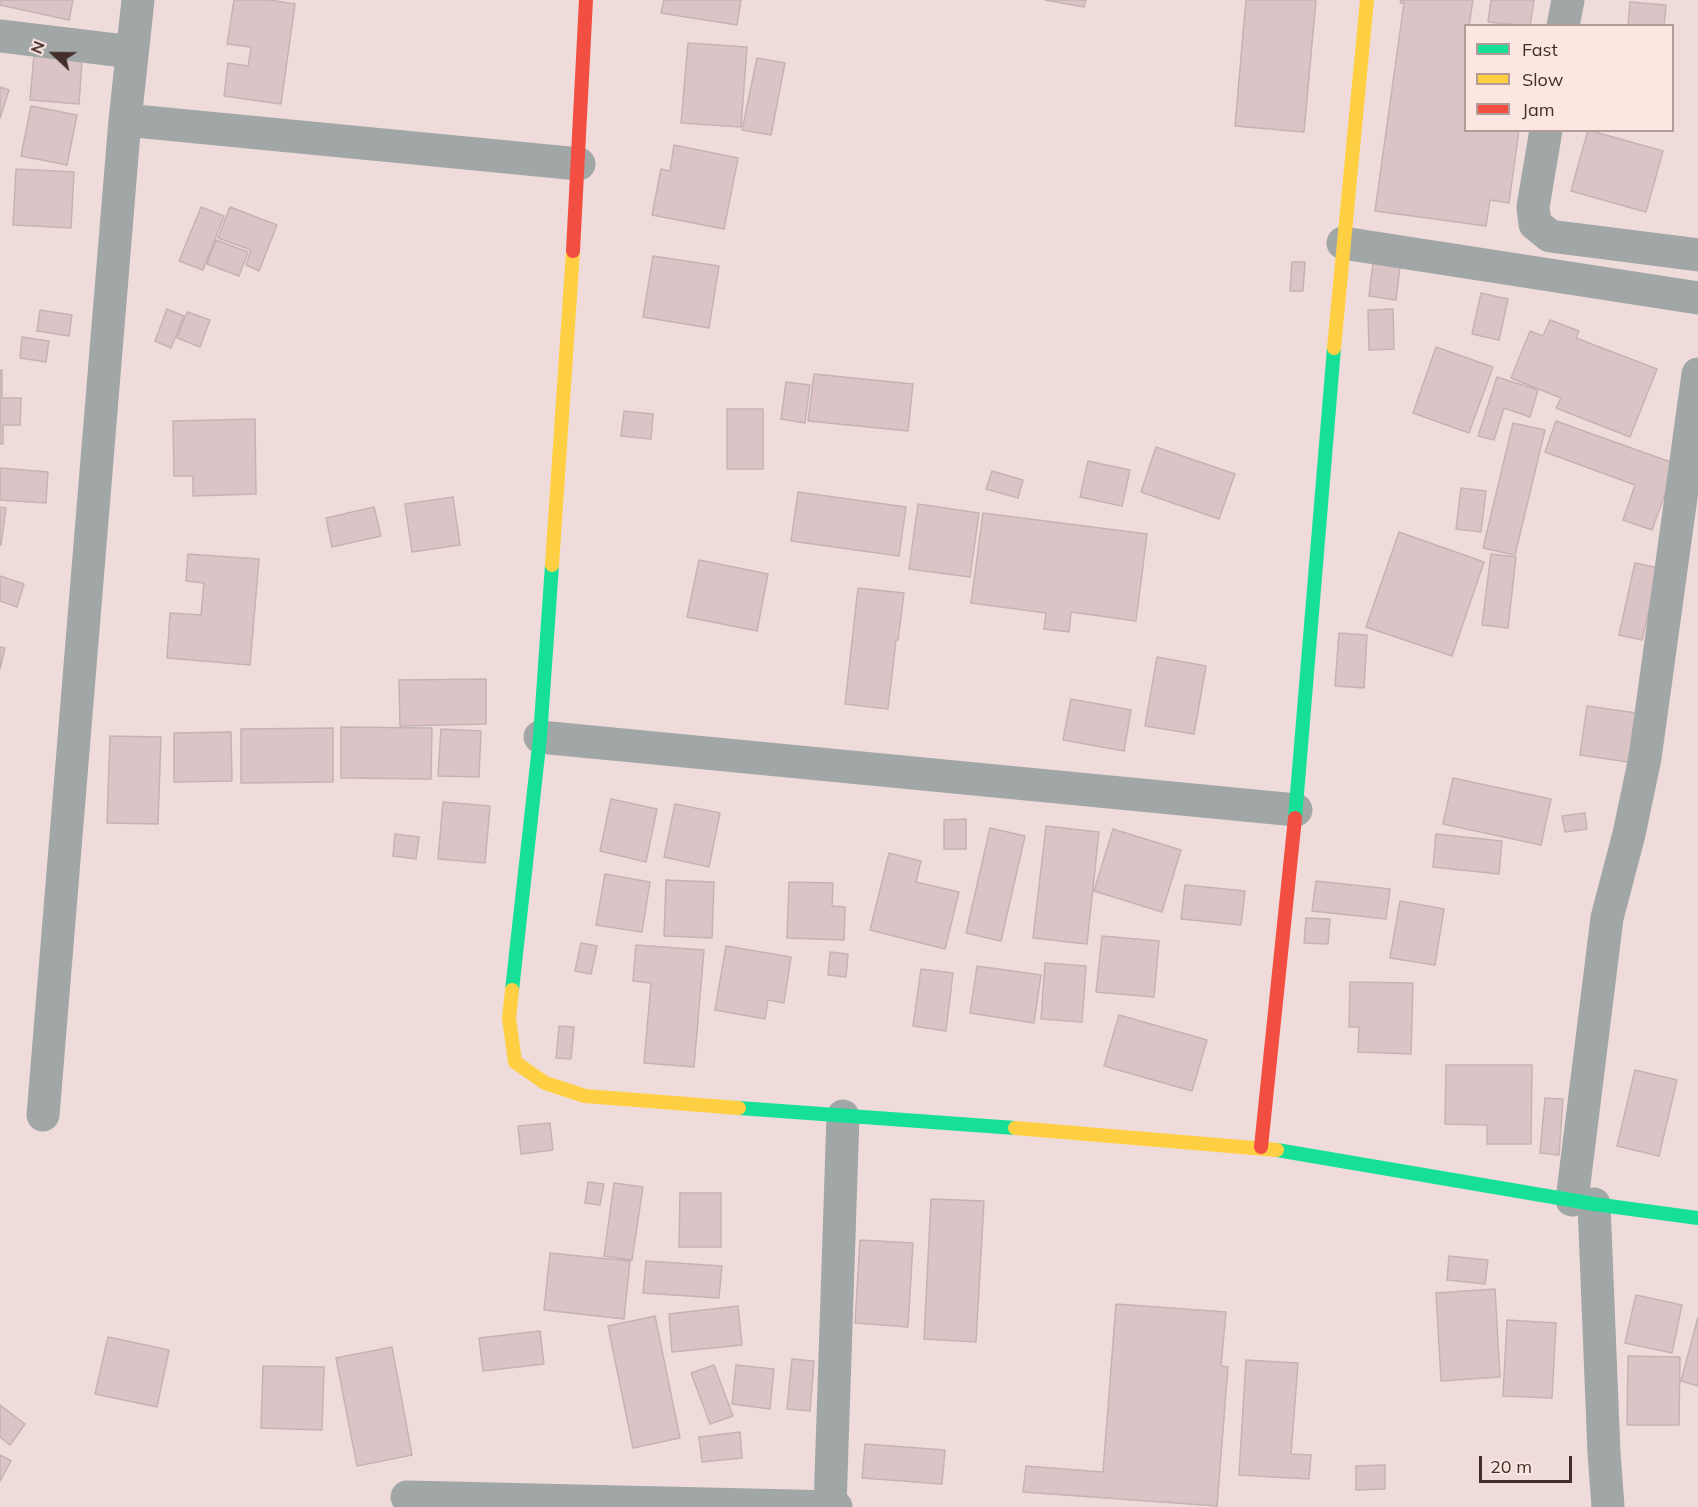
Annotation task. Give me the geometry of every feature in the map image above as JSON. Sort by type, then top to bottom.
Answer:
[{"type":"street","points":[[43,1114],[124,120],[138,0]]},
{"type":"street","points":[[586,0],[579,164],[540,737],[509,1018],[515,1062],[545,1083],[585,1096],[1261,1147],[1583,1202],[1698,1218]]},
{"type":"street","points":[[1261,1147],[1296,810],[1343,243],[1366,0]]},
{"type":"street","points":[[1563,24],[1568,0]]},
{"type":"street","points":[[0,36],[132,52]]},
{"type":"street","points":[[124,120],[579,164]]},
{"type":"street","points":[[1546,132],[1533,207],[1535,224],[1542,230],[1550,236],[1698,255]]},
{"type":"street","points":[[1343,243],[1698,298]]},
{"type":"street","points":[[1608,1507],[1583,1202],[1607,918],[1629,834],[1644,758],[1698,374]]},
{"type":"street","points":[[540,737],[1296,810]]},
{"type":"street","points":[[408,1497],[832,1507],[843,1116]]},
{"type":"building","points":[[0,0],[73,0],[69,20],[0,5]]},
{"type":"building","points":[[234,0],[270,0],[295,4],[281,104],[224,96],[228,63],[248,66],[251,47],[227,44]]},
{"type":"building","points":[[664,0],[741,0],[737,25],[661,13]]},
{"type":"building","points":[[1045,0],[1086,0],[1084,7]]},
{"type":"building","points":[[1246,0],[1316,0],[1304,132],[1235,126]]},
{"type":"building","points":[[1401,0],[1473,0],[1469,24],[1464,24],[1464,132],[1519,132],[1509,203],[1490,200],[1486,226],[1375,211],[1404,3],[1400,3]]},
{"type":"building","points":[[1491,0],[1534,0],[1530,24],[1488,22]]},
{"type":"building","points":[[1630,2],[1666,5],[1664,24],[1628,24]]},
{"type":"building","points":[[35,43],[83,47],[79,104],[30,100]]},
{"type":"building","points":[[688,43],[747,47],[741,127],[681,123]]},
{"type":"building","points":[[757,58],[785,63],[771,135],[742,130]]},
{"type":"building","points":[[0,87],[9,90],[0,118]]},
{"type":"building","points":[[31,106],[77,115],[67,165],[21,156]]},
{"type":"building","points":[[1587,132],[1595,132],[1663,151],[1646,212],[1571,191]]},
{"type":"building","points":[[674,145],[738,158],[724,229],[652,215],[661,169],[670,171]]},
{"type":"building","points":[[16,169],[74,172],[71,228],[13,225]]},
{"type":"building","points":[[201,207],[224,216],[203,270],[179,261]]},
{"type":"building","points":[[230,207],[277,225],[259,271],[246,265],[251,250],[218,238]]},
{"type":"building","points":[[216,240],[248,252],[239,276],[207,264]]},
{"type":"building","points":[[653,256],[719,266],[709,328],[643,317]]},
{"type":"building","points":[[1292,262],[1305,262],[1303,291],[1290,291]]},
{"type":"building","points":[[1373,263],[1400,266],[1396,300],[1369,296]]},
{"type":"building","points":[[1481,293],[1508,299],[1499,340],[1472,334]]},
{"type":"building","points":[[167,309],[184,316],[171,348],[155,341]]},
{"type":"building","points":[[1393,309],[1394,349],[1369,350],[1368,310]]},
{"type":"building","points":[[40,310],[72,315],[69,336],[37,331]]},
{"type":"building","points":[[187,312],[210,320],[200,347],[177,338]]},
{"type":"building","points":[[1550,320],[1579,331],[1576,338],[1657,369],[1630,437],[1556,408],[1561,398],[1511,378],[1530,331],[1543,336]]},
{"type":"building","points":[[22,337],[49,341],[46,362],[20,358]]},
{"type":"building","points":[[1436,347],[1493,367],[1469,433],[1413,413]]},
{"type":"building","points":[[0,370],[2,370],[2,398],[21,398],[20,425],[3,425],[3,444],[0,444]]},
{"type":"building","points":[[814,374],[913,384],[908,431],[808,421]]},
{"type":"building","points":[[1497,377],[1538,390],[1530,417],[1504,408],[1494,440],[1478,436]]},
{"type":"building","points":[[786,382],[810,385],[805,423],[781,419]]},
{"type":"building","points":[[727,409],[763,409],[763,469],[727,469]]},
{"type":"building","points":[[624,411],[653,414],[651,439],[621,436]]},
{"type":"building","points":[[255,419],[256,494],[193,496],[193,476],[174,476],[173,421]]},
{"type":"building","points":[[1556,421],[1676,464],[1652,530],[1623,520],[1635,485],[1545,452]]},
{"type":"building","points":[[1513,423],[1545,430],[1515,555],[1483,548]]},
{"type":"building","points":[[1156,447],[1235,474],[1219,519],[1141,492]]},
{"type":"building","points":[[1088,461],[1130,470],[1122,506],[1080,497]]},
{"type":"building","points":[[0,468],[48,472],[46,503],[0,500]]},
{"type":"building","points":[[992,471],[1023,480],[1018,498],[986,489]]},
{"type":"building","points":[[1461,488],[1486,491],[1481,532],[1456,529]]},
{"type":"building","points":[[798,492],[906,507],[899,556],[791,541]]},
{"type":"building","points":[[453,497],[460,545],[412,552],[405,504]]},
{"type":"building","points":[[918,504],[979,513],[970,577],[909,569]]},
{"type":"building","points":[[0,507],[6,508],[1,545],[0,545]]},
{"type":"building","points":[[374,507],[381,536],[332,547],[326,518]]},
{"type":"building","points":[[983,513],[1147,534],[1136,621],[1071,612],[1069,632],[1044,629],[1046,613],[971,603]]},
{"type":"building","points":[[1399,532],[1484,562],[1452,656],[1366,627]]},
{"type":"building","points":[[188,554],[259,559],[250,665],[167,658],[170,613],[201,615],[204,583],[186,581]]},
{"type":"building","points":[[1491,554],[1516,557],[1508,628],[1482,625]]},
{"type":"building","points":[[699,560],[768,574],[757,631],[687,617]]},
{"type":"building","points":[[1635,563],[1659,568],[1642,640],[1619,635]]},
{"type":"building","points":[[0,576],[24,584],[17,607],[0,601]]},
{"type":"building","points":[[858,588],[904,593],[888,709],[845,704]]},
{"type":"building","points":[[1339,633],[1367,635],[1364,688],[1335,686]]},
{"type":"building","points":[[0,647],[5,648],[0,669]]},
{"type":"building","points":[[1157,657],[1206,666],[1194,734],[1145,726]]},
{"type":"building","points":[[486,679],[486,724],[400,726],[399,680]]},
{"type":"building","points":[[1071,699],[1131,710],[1124,751],[1063,740]]},
{"type":"building","points":[[1587,706],[1636,713],[1628,762],[1580,755]]},
{"type":"building","points":[[341,727],[432,728],[431,779],[341,778]]},
{"type":"building","points":[[333,728],[333,782],[241,783],[241,729]]},
{"type":"building","points":[[441,729],[481,731],[479,777],[438,776]]},
{"type":"building","points":[[231,732],[232,781],[174,782],[174,733]]},
{"type":"building","points":[[110,736],[161,737],[158,824],[107,823]]},
{"type":"building","points":[[1453,778],[1551,799],[1541,845],[1443,824]]},
{"type":"building","points":[[611,799],[657,809],[646,862],[600,851]]},
{"type":"building","points":[[443,802],[490,806],[485,863],[438,859]]},
{"type":"building","points":[[675,804],[720,813],[709,867],[664,857]]},
{"type":"building","points":[[1585,813],[1587,829],[1565,832],[1562,816]]},
{"type":"building","points":[[966,819],[966,849],[944,849],[944,820]]},
{"type":"building","points":[[1046,826],[1099,832],[1087,944],[1033,938]]},
{"type":"building","points":[[990,828],[1025,836],[1001,941],[966,933]]},
{"type":"building","points":[[1113,829],[1181,850],[1162,912],[1094,891]]},
{"type":"building","points":[[395,834],[419,837],[416,859],[393,856]]},
{"type":"building","points":[[1436,834],[1502,841],[1499,874],[1433,867]]},
{"type":"building","points":[[889,853],[921,861],[916,882],[959,892],[945,949],[870,930]]},
{"type":"building","points":[[605,874],[650,882],[642,932],[596,925]]},
{"type":"building","points":[[666,880],[714,882],[712,938],[664,936]]},
{"type":"building","points":[[1316,881],[1390,889],[1386,919],[1312,911]]},
{"type":"building","points":[[789,882],[833,883],[832,906],[845,907],[844,940],[787,938]]},
{"type":"building","points":[[1185,885],[1245,891],[1241,925],[1181,919]]},
{"type":"building","points":[[1400,901],[1444,909],[1435,965],[1390,958]]},
{"type":"building","points":[[1306,918],[1330,919],[1328,944],[1304,943]]},
{"type":"building","points":[[1102,936],[1159,941],[1154,997],[1096,992]]},
{"type":"building","points":[[581,943],[597,946],[591,974],[575,971]]},
{"type":"building","points":[[636,945],[704,950],[694,1067],[644,1063],[651,983],[633,981]]},
{"type":"building","points":[[726,946],[791,957],[784,1003],[768,1000],[765,1019],[715,1010]]},
{"type":"building","points":[[830,952],[848,954],[846,977],[828,975]]},
{"type":"building","points":[[1045,963],[1086,966],[1082,1022],[1041,1019]]},
{"type":"building","points":[[977,966],[1041,975],[1034,1023],[970,1013]]},
{"type":"building","points":[[921,969],[953,973],[946,1031],[913,1026]]},
{"type":"building","points":[[1350,982],[1413,983],[1411,1054],[1358,1052],[1359,1027],[1349,1027]]},
{"type":"building","points":[[1119,1015],[1207,1040],[1192,1091],[1104,1066]]},
{"type":"building","points":[[559,1026],[574,1027],[571,1059],[556,1058]]},
{"type":"building","points":[[1446,1065],[1532,1065],[1531,1144],[1487,1144],[1487,1125],[1445,1124]]},
{"type":"building","points":[[1635,1070],[1677,1080],[1659,1156],[1617,1146]]},
{"type":"building","points":[[1545,1098],[1563,1099],[1559,1155],[1540,1153]]},
{"type":"building","points":[[550,1123],[553,1150],[521,1154],[518,1126]]},
{"type":"building","points":[[588,1182],[604,1184],[600,1205],[585,1203]]},
{"type":"building","points":[[614,1183],[643,1187],[632,1260],[604,1256]]},
{"type":"building","points":[[680,1193],[721,1193],[721,1247],[679,1247]]},
{"type":"building","points":[[931,1199],[984,1201],[976,1342],[924,1339]]},
{"type":"building","points":[[860,1240],[913,1243],[908,1327],[855,1323]]},
{"type":"building","points":[[550,1253],[630,1261],[624,1319],[544,1310]]},
{"type":"building","points":[[1449,1256],[1488,1260],[1485,1284],[1447,1280]]},
{"type":"building","points":[[646,1261],[722,1266],[719,1298],[643,1293]]},
{"type":"building","points":[[1495,1289],[1500,1377],[1441,1381],[1436,1293]]},
{"type":"building","points":[[1636,1295],[1682,1305],[1672,1353],[1625,1343]]},
{"type":"building","points":[[1116,1304],[1226,1312],[1221,1366],[1228,1367],[1217,1506],[1023,1492],[1026,1466],[1103,1472]]},
{"type":"building","points":[[738,1306],[742,1345],[672,1352],[669,1314]]},
{"type":"building","points":[[655,1316],[680,1438],[633,1448],[608,1326]]},
{"type":"building","points":[[1698,1317],[1698,1386],[1681,1381]]},
{"type":"building","points":[[1507,1320],[1556,1323],[1552,1398],[1503,1396]]},
{"type":"building","points":[[540,1331],[544,1364],[483,1371],[479,1338]]},
{"type":"building","points":[[108,1337],[169,1350],[157,1407],[95,1394]]},
{"type":"building","points":[[392,1347],[412,1455],[357,1466],[336,1358]]},
{"type":"building","points":[[1628,1356],[1680,1357],[1679,1425],[1627,1425]]},
{"type":"building","points":[[792,1359],[814,1361],[810,1411],[787,1409]]},
{"type":"building","points":[[1246,1360],[1298,1363],[1291,1454],[1311,1455],[1309,1479],[1239,1475]]},
{"type":"building","points":[[714,1365],[733,1416],[710,1424],[691,1373]]},
{"type":"building","points":[[736,1365],[774,1369],[770,1409],[732,1404]]},
{"type":"building","points":[[263,1366],[324,1367],[322,1430],[261,1428]]},
{"type":"building","points":[[0,1405],[25,1424],[10,1445],[0,1437]]},
{"type":"building","points":[[740,1432],[742,1458],[702,1462],[699,1437]]},
{"type":"building","points":[[865,1444],[945,1450],[942,1484],[862,1478]]},
{"type":"building","points":[[0,1455],[11,1461],[0,1481]]},
{"type":"building","points":[[1385,1465],[1385,1489],[1356,1490],[1356,1466]]},
{"type":"traffic: fast","points":[[1295,818],[1334,348]]},
{"type":"traffic: fast","points":[[512,990],[540,737],[552,565]]},
{"type":"traffic: fast","points":[[739,1108],[1015,1128]]},
{"type":"traffic: fast","points":[[1277,1150],[1594,1204],[1698,1218]]},
{"type":"traffic: slow","points":[[1334,348],[1367,0]]},
{"type":"traffic: slow","points":[[552,565],[573,251]]},
{"type":"traffic: slow","points":[[512,990],[509,1018],[515,1062],[545,1083],[585,1096],[739,1108]]},
{"type":"traffic: slow","points":[[1015,1128],[1277,1150]]},
{"type":"traffic: jam","points":[[573,251],[586,0]]},
{"type":"traffic: jam","points":[[1261,1147],[1295,818]]}]
